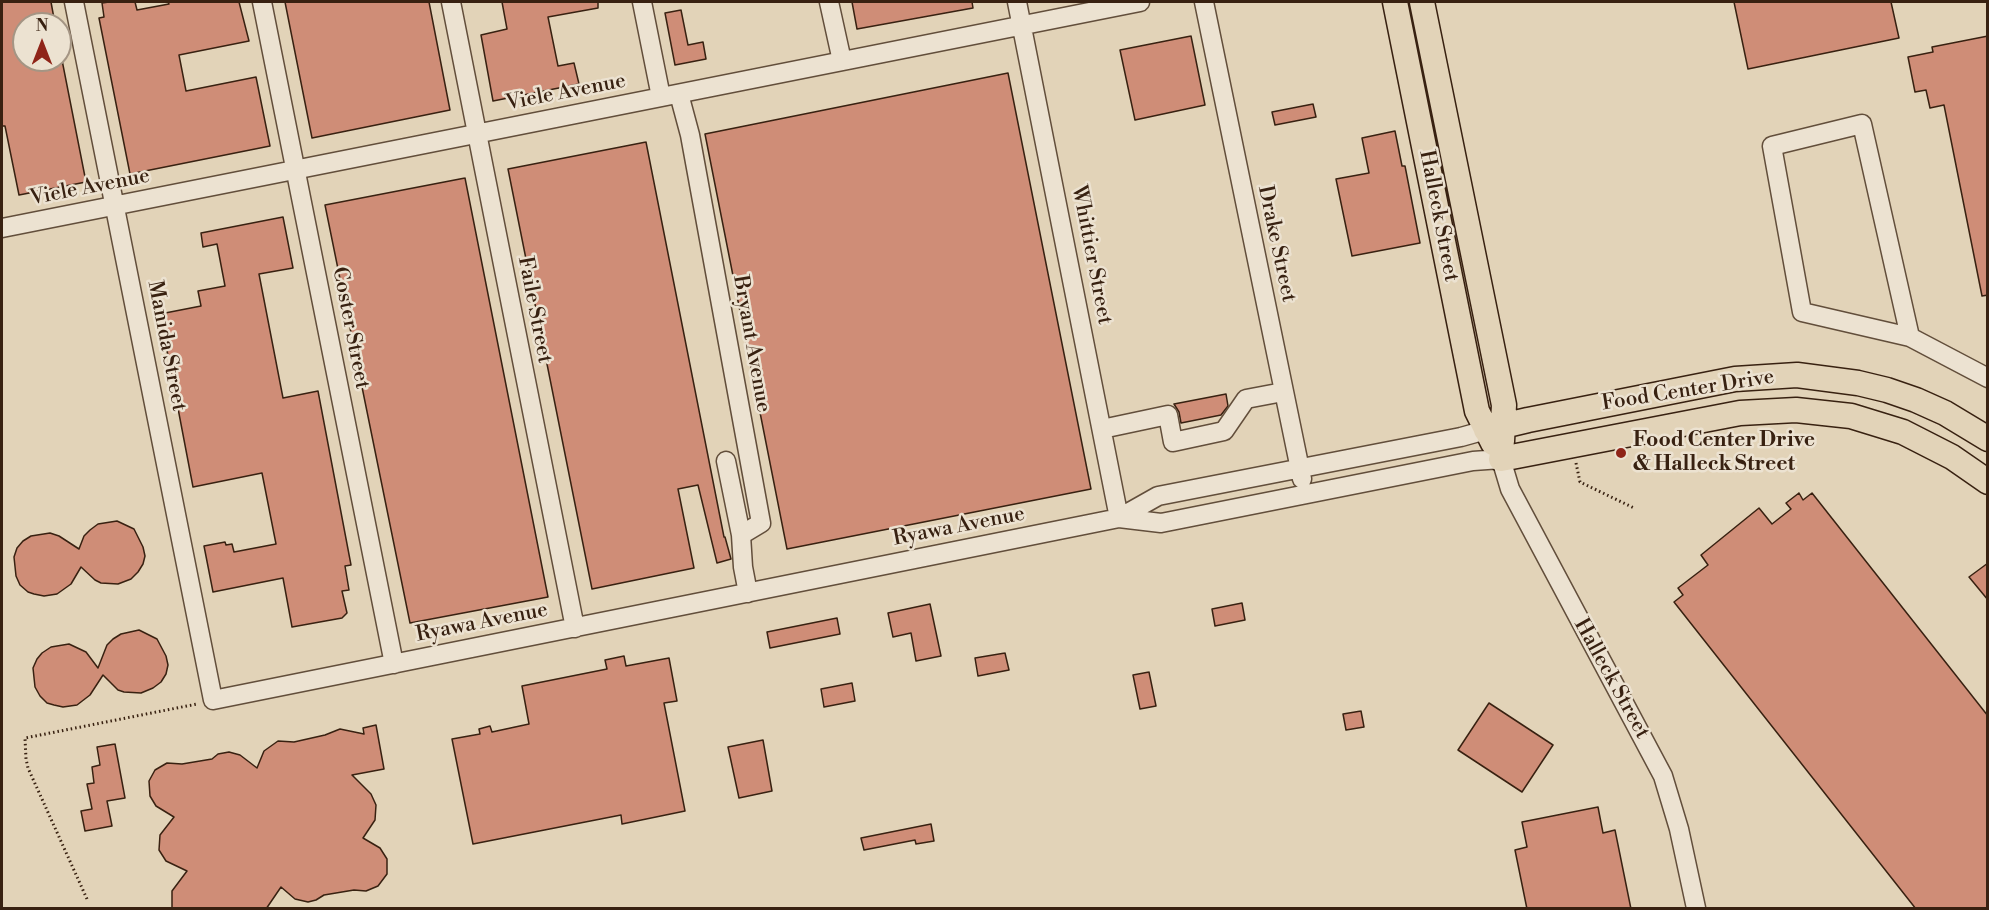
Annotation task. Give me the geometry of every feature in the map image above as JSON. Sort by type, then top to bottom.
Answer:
[{"type":"main road","name":"Halleck Street","points":[[1395,2],[1474,399],[1477,411],[1494,428],[1503,405],[1422,2]]},
{"type":"main road","name":"Food Center Drive","points":[[1494,428],[1735,379],[1797,375],[1858,383],[1907,396],[1945,413],[1988,439]]},
{"type":"main road","name":"Food Center Drive","points":[[1501,459],[1740,413],[1768,410],[1823,412],[1851,416],[1903,432],[1952,457],[1988,482]]},
{"type":"main road","points":[[1494,428],[1501,459]]},
{"type":"street","name":"Manida Street","points":[[74,2],[213,700]]},
{"type":"street","name":"Coster Street","points":[[262,2],[394,664]]},
{"type":"street","name":"Faile Street","points":[[451,2],[575,628]]},
{"type":"street","name":"Bryant Avenue","points":[[642,2],[670,95],[688,128],[761,523],[741,535]]},
{"type":"street","points":[[830,2],[842,61]]},
{"type":"street","name":"Whittier Street","points":[[1017,2],[1119,518]]},
{"type":"street","name":"Viele Avenue","points":[[2,228],[1140,2]]},
{"type":"street","name":"Drake Street","points":[[1204,2],[1305,495]]},
{"type":"street","points":[[1910,337],[1862,124],[1772,146],[1802,312],[1910,337],[1988,378]]},
{"type":"street","points":[[1102,429],[1168,415],[1173,442],[1224,431],[1245,399],[1283,392]]},
{"type":"street","name":"Ryawa Avenue","points":[[213,700],[1119,518],[1158,496],[1461,437],[1494,428]]},
{"type":"street","name":"Ryawa Avenue","points":[[1119,518],[1161,523],[1473,462],[1501,459]]},
{"type":"street","name":"Halleck Street","points":[[1501,459],[1510,489],[1663,776],[1679,829],[1696,909]]},
{"type":"street","points":[[726,462],[741,535],[743,567],[748,593]]},
{"type":"path","points":[[1573,446],[1580,482],[1634,508]]},
{"type":"path","points":[[87,899],[28,768],[25,738],[213,700]]},
{"type":"building","points":[[2,2],[51,2],[53,12],[12,12],[12,72],[64,72],[86,182],[19,195],[5,126],[2,126]]},
{"type":"building","points":[[135,2],[137,10],[169,4],[168,2],[239,2],[249,41],[179,55],[186,91],[256,77],[270,146],[130,174],[99,18],[104,17],[102,3]]},
{"type":"building","points":[[285,2],[429,2],[450,110],[312,138]]},
{"type":"building","points":[[502,2],[598,2],[598,8],[548,17],[558,66],[574,63],[579,84],[493,101],[481,35],[507,29]]},
{"type":"building","points":[[852,2],[972,2],[973,8],[857,29]]},
{"type":"building","points":[[1734,2],[1891,2],[1899,38],[1748,69]]},
{"type":"building","points":[[681,10],[688,45],[703,42],[706,59],[675,65],[665,13]]},
{"type":"building","points":[[1191,36],[1205,105],[1135,120],[1120,50]]},
{"type":"building","points":[[1988,36],[1988,295],[1982,296],[1944,105],[1930,108],[1926,90],[1915,92],[1908,57],[1933,52],[1932,47]]},
{"type":"building","points":[[1008,73],[1091,489],[787,549],[705,134]]},
{"type":"building","points":[[1313,104],[1316,117],[1275,125],[1272,112]]},
{"type":"building","points":[[1395,131],[1402,166],[1405,166],[1420,243],[1352,256],[1336,179],[1369,173],[1362,138]]},
{"type":"building","points":[[646,142],[724,537],[731,559],[717,563],[698,485],[678,489],[694,568],[592,589],[508,169]]},
{"type":"building","points":[[465,178],[548,597],[410,623],[325,205]]},
{"type":"building","points":[[283,217],[293,268],[259,274],[283,398],[318,391],[351,565],[345,566],[349,590],[342,591],[347,613],[342,618],[292,627],[283,578],[213,592],[204,546],[225,542],[226,545],[232,544],[234,552],[276,544],[262,473],[193,487],[160,314],[201,306],[198,291],[225,286],[217,244],[203,247],[201,233]]},
{"type":"building","points":[[1226,394],[1228,406],[1221,415],[1181,423],[1179,412],[1174,404]]},
{"type":"building","points":[[1799,493],[1803,500],[1812,493],[1988,716],[1988,909],[1916,909],[1674,602],[1683,595],[1678,588],[1708,565],[1701,555],[1759,508],[1772,524],[1791,509],[1786,503]]},
{"type":"building","points":[[117,521],[134,529],[143,547],[145,556],[143,564],[131,579],[118,584],[101,583],[81,567],[71,584],[57,594],[44,596],[34,594],[20,585],[16,576],[14,557],[23,541],[31,536],[50,533],[79,549],[84,536],[98,524]]},
{"type":"building","points":[[1988,563],[1988,600],[1969,577]]},
{"type":"building","points":[[1242,603],[1245,620],[1215,626],[1212,609]]},
{"type":"building","points":[[930,604],[941,656],[916,661],[911,633],[893,637],[888,613]]},
{"type":"building","points":[[837,618],[840,634],[770,648],[767,632]]},
{"type":"building","points":[[139,630],[157,639],[166,656],[168,665],[166,674],[153,688],[141,693],[124,692],[118,690],[103,675],[90,695],[77,705],[63,707],[54,705],[47,703],[40,696],[35,687],[33,668],[42,653],[51,647],[69,644],[86,652],[98,668],[107,645],[113,639],[121,634]]},
{"type":"building","points":[[1005,653],[1009,670],[978,676],[975,658]]},
{"type":"building","points":[[624,656],[626,666],[669,658],[677,701],[664,703],[685,811],[622,824],[621,815],[473,844],[452,739],[480,734],[479,729],[490,726],[492,732],[529,724],[522,686],[607,669],[605,660]]},
{"type":"building","points":[[1149,672],[1156,706],[1140,709],[1133,675]]},
{"type":"building","points":[[852,683],[855,701],[824,707],[821,689]]},
{"type":"building","points":[[1489,703],[1553,745],[1522,792],[1458,750]]},
{"type":"building","points":[[1361,711],[1364,727],[1346,730],[1343,714]]},
{"type":"building","points":[[376,725],[384,769],[352,775],[371,794],[376,805],[375,820],[363,838],[380,848],[387,859],[387,874],[378,886],[366,891],[354,890],[324,895],[308,902],[295,899],[281,887],[266,909],[172,909],[172,891],[187,871],[166,861],[159,850],[160,835],[174,817],[156,806],[150,796],[149,781],[155,770],[167,763],[182,764],[212,759],[218,754],[229,752],[240,755],[257,768],[264,751],[278,741],[294,742],[340,729],[364,734],[363,728]]},
{"type":"building","points":[[763,740],[772,791],[739,798],[728,747]]},
{"type":"building","points":[[115,744],[125,798],[107,801],[112,826],[85,831],[81,811],[92,809],[87,784],[94,783],[92,767],[100,765],[97,747]]},
{"type":"building","points":[[1598,807],[1603,833],[1615,830],[1631,909],[1527,909],[1515,850],[1527,847],[1522,822]]},
{"type":"building","points":[[931,824],[934,841],[916,844],[915,840],[864,850],[861,838]]},
{"type":"place","name":"Food Center Drive & Halleck Street","points":[[1621,453]]}]
